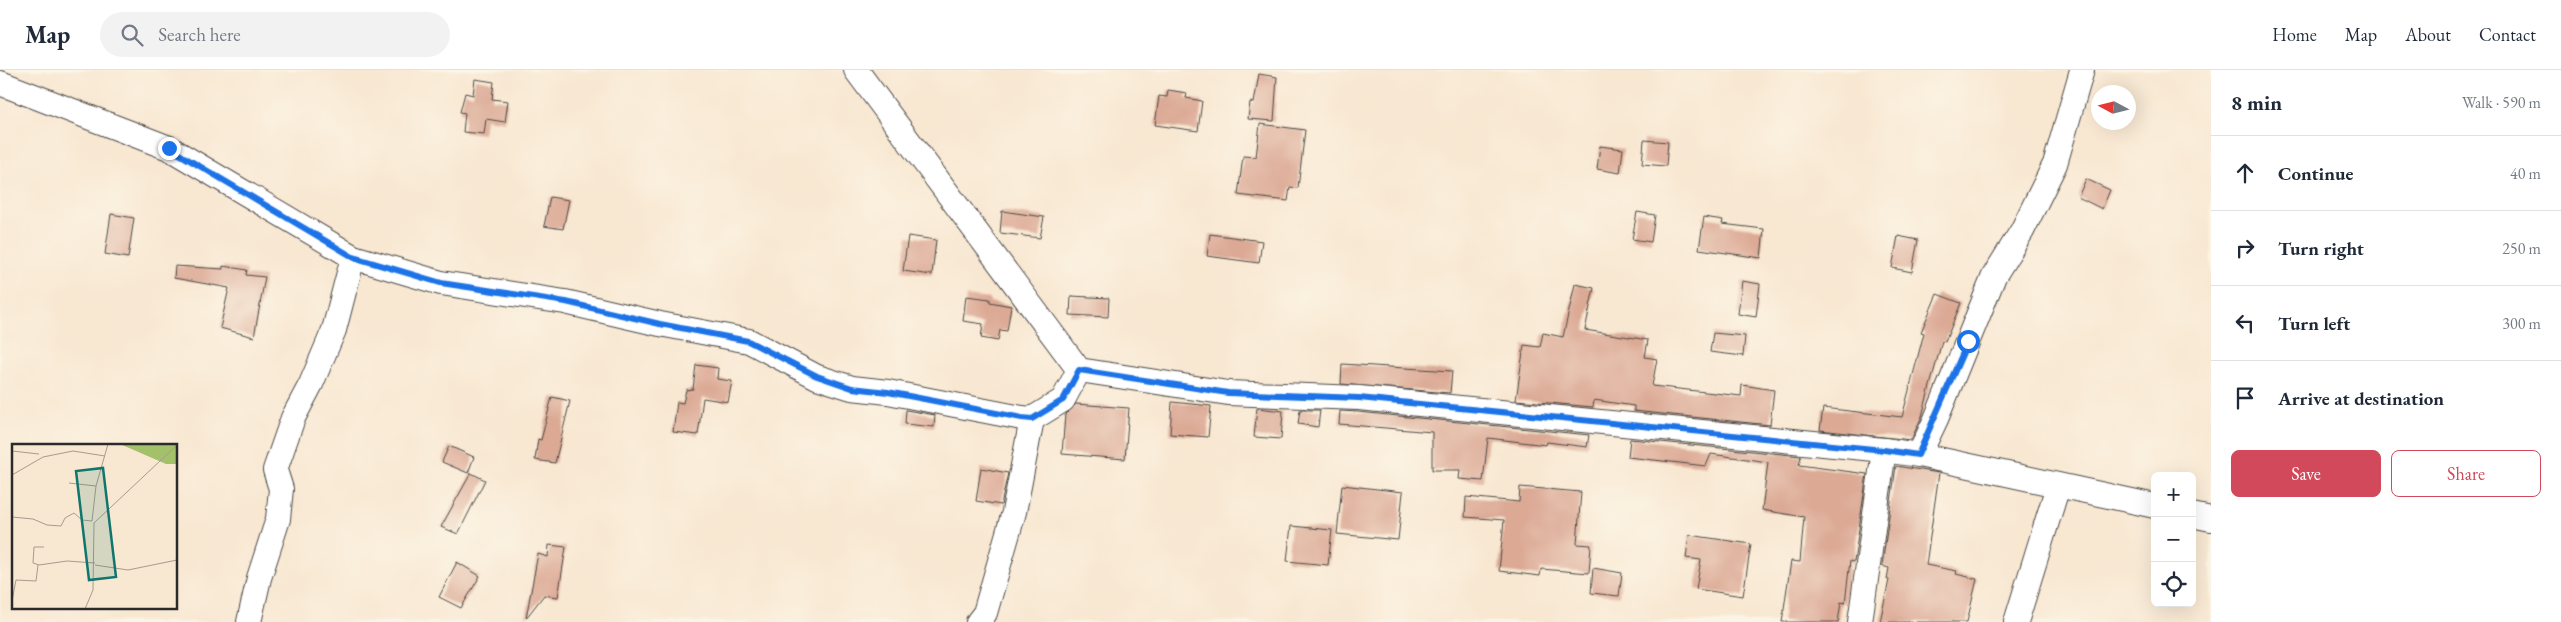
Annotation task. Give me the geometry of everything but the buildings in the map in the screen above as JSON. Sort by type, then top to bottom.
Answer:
[{"type":"street","points":[[856,70],[1079,370],[1228,393],[1359,398],[1884,450],[1918,455],[2151,505]]},
{"type":"street","points":[[1918,455],[1936,419],[1994,276],[2022,231],[2055,164],[2082,70]]},
{"type":"street","points":[[0,83],[169,148],[353,257],[441,283],[566,302],[660,324],[748,341],[817,376],[852,388],[1032,419],[1063,400],[1079,370]]},
{"type":"street","points":[[249,622],[259,578],[278,519],[281,489],[275,470],[293,418],[311,384],[334,330],[353,257]]},
{"type":"street","points":[[978,622],[985,613],[1014,512],[1032,419]]},
{"type":"street","points":[[1860,622],[1884,450]]},
{"type":"street","points":[[2016,622],[2058,486]]},
{"type":"street","points":[[2196,516],[2211,519]]},
{"type":"route","points":[[169,148],[353,257],[441,283],[566,302],[660,324],[748,341],[817,376],[852,388],[888,392],[1022,418],[1032,419],[1063,400],[1079,370],[1228,393],[1359,398],[1884,450],[1918,455],[1936,419],[1968,341]]}]
